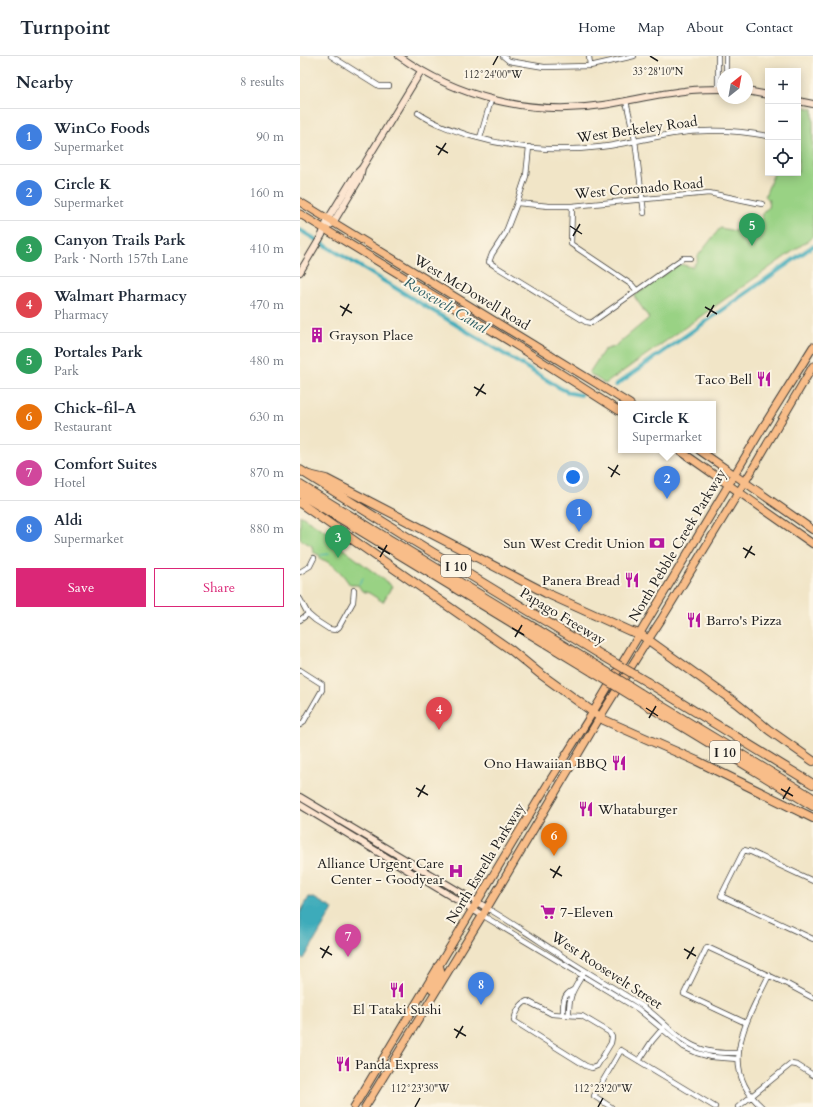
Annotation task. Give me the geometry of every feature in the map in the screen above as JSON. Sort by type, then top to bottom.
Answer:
[{"type":"highway","name":"Papago Freeway","points":[[300,470],[813,784]]},
{"type":"highway","points":[[309,476],[326,479],[546,592],[649,639],[736,703],[769,730],[813,761]]},
{"type":"highway","points":[[300,485],[595,669]]},
{"type":"highway","name":"I 10","points":[[300,494],[595,669],[813,806]]},
{"type":"highway","points":[[300,503],[511,650],[539,673],[600,717],[697,761],[813,818]]},
{"type":"highway","points":[[638,696],[813,798]]},
{"type":"main road","name":"West McDowell Road","points":[[300,202],[625,401]]},
{"type":"main road","name":"West McDowell Road","points":[[300,214],[527,352],[618,410]]},
{"type":"main road","name":"North Pebble Creek Parkway","points":[[640,634],[734,475],[813,347]]},
{"type":"main road","points":[[527,352],[535,350],[563,368],[571,367]]},
{"type":"main road","name":"North Pebble Creek Parkway","points":[[649,639],[739,492],[813,366]]},
{"type":"main road","points":[[683,453],[813,544]]},
{"type":"main road","points":[[703,453],[813,530]]},
{"type":"main road","points":[[804,538],[813,540]]},
{"type":"main road","points":[[694,566],[692,560],[698,548],[695,542]]},
{"type":"main road","name":"North Estrella Parkway","points":[[354,1107],[528,816],[640,634]]},
{"type":"main road","name":"North Estrella Parkway","points":[[365,1107],[487,908],[600,717],[649,639]]},
{"type":"main road","points":[[528,816],[540,820]]},
{"type":"main road","points":[[427,1006],[426,999],[441,972],[438,966]]},
{"type":"main road","points":[[394,1060],[398,1044],[409,1025],[405,1022]]},
{"type":"street","points":[[332,56],[379,86],[389,86]]},
{"type":"street","points":[[399,56],[421,71],[453,87],[491,100],[539,108],[561,109],[589,107],[684,90],[717,89]]},
{"type":"street","points":[[503,56],[509,61],[544,66],[590,66],[634,56]]},
{"type":"street","points":[[589,56],[590,66]]},
{"type":"street","points":[[719,68],[718,58],[726,58]]},
{"type":"street","points":[[300,272],[325,229],[360,178],[362,168],[421,71]]},
{"type":"street","points":[[753,92],[765,94]]},
{"type":"street","points":[[480,138],[491,100]]},
{"type":"street","points":[[626,101],[635,140],[644,213]]},
{"type":"street","points":[[801,102],[813,104]]},
{"type":"street","name":"West Berkeley Road","points":[[418,113],[457,131],[504,144],[528,147],[602,147],[673,134],[711,130],[742,131],[765,135]]},
{"type":"street","points":[[528,147],[526,176],[517,203],[505,234],[492,254],[490,262],[495,266],[586,322],[591,323],[683,258],[690,258]]},
{"type":"street","name":"West Coronado Road","points":[[517,203],[549,206],[572,206],[709,192],[762,204]]},
{"type":"street","points":[[572,206],[571,244],[632,285],[636,291]]},
{"type":"street","points":[[300,572],[310,566],[314,558]]},
{"type":"street","points":[[300,599],[308,614],[329,629],[335,630],[339,627],[353,602],[354,590]]},
{"type":"street","points":[[300,620],[308,614]]},
{"type":"street","points":[[300,670],[322,684],[323,687],[303,723],[300,725]]},
{"type":"street","name":"West Roosevelt Street","points":[[300,797],[477,901],[642,1005],[687,1043],[704,1050],[720,1053],[738,1053]]},
{"type":"street","name":"West Roosevelt Street","points":[[300,805],[638,1009],[681,1045],[693,1051],[712,1057],[738,1059]]},
{"type":"street","points":[[813,881],[744,850],[721,896],[813,940]]},
{"type":"street","points":[[746,1023],[684,994],[707,947],[769,975],[813,998]]},
{"type":"street","points":[[569,1015],[568,1003],[573,990],[585,970]]},
{"type":"street","points":[[762,1107],[751,1096],[741,1077],[738,1053],[739,1042],[746,1023],[769,975]]},
{"type":"street","points":[[562,1015],[563,1003],[568,993],[573,990]]},
{"type":"street","points":[[524,1002],[532,1003],[552,1014],[562,1015],[582,1016],[609,1032],[612,1037],[611,1043],[597,1066],[594,1068],[586,1066],[514,1021],[514,1017],[524,1002]]},
{"type":"street","points":[[563,1003],[568,1003]]},
{"type":"street","points":[[639,1061],[652,1041],[666,1025]]},
{"type":"street","points":[[610,1107],[594,1096],[621,1050],[715,1107]]},
{"type":"street","points":[[738,1107],[791,1064],[797,1065],[813,1075]]},
{"type":"green space","points":[[801,106],[813,109],[813,237],[605,384],[589,373],[604,350],[614,347],[649,318],[634,296],[679,264],[692,267],[697,261],[698,256],[720,228],[756,235],[764,211],[768,208],[769,200],[765,196],[773,176],[801,176]]},
{"type":"green space","points":[[300,515],[333,536],[331,540],[392,586],[383,602],[369,593],[362,591],[358,585],[350,585],[337,569],[313,552],[312,546],[300,539]]},
{"type":"water","points":[[309,897],[314,898],[333,909],[304,959],[300,957],[300,913]]},
{"type":"waterway","name":"Roosevelt Canal","points":[[300,230],[560,388],[570,393],[581,395]]},
{"type":"waterway","name":"Roosevelt Canal","points":[[616,385],[813,246]]},
{"type":"waterway","points":[[321,555],[329,554]]},
{"type":"waterway","points":[[359,584],[363,578]]},
{"type":"place","name":"Portales Park","points":[[752,246]]},
{"type":"place","name":"Grayson Place","points":[[317,335]]},
{"type":"place","name":"Taco Bell","points":[[764,379]]},
{"type":"place","name":"Circle K","points":[[667,499]]},
{"type":"place","name":"WinCo Foods","points":[[579,532]]},
{"type":"place","name":"Sun West Credit Union","points":[[657,543]]},
{"type":"place","name":"Canyon Trails Park","points":[[338,558]]},
{"type":"place","name":"Panera Bread","points":[[632,580]]},
{"type":"place","name":"Barro's Pizza","points":[[694,620]]},
{"type":"place","name":"Walmart Pharmacy","points":[[439,730]]},
{"type":"place","name":"Ono Hawaiian BBQ","points":[[619,763]]},
{"type":"place","name":"Whataburger","points":[[586,809]]},
{"type":"place","name":"Chick-fil-A","points":[[554,856]]},
{"type":"place","name":"Alliance Urgent Care Center - Goodyear","points":[[456,871]]},
{"type":"place","name":"7-Eleven","points":[[548,912]]},
{"type":"place","name":"Comfort Suites","points":[[348,957]]},
{"type":"place","name":"El Tataki Sushi","points":[[397,990]]},
{"type":"place","name":"Aldi","points":[[481,1005]]},
{"type":"place","name":"Panda Express","points":[[343,1064]]}]
